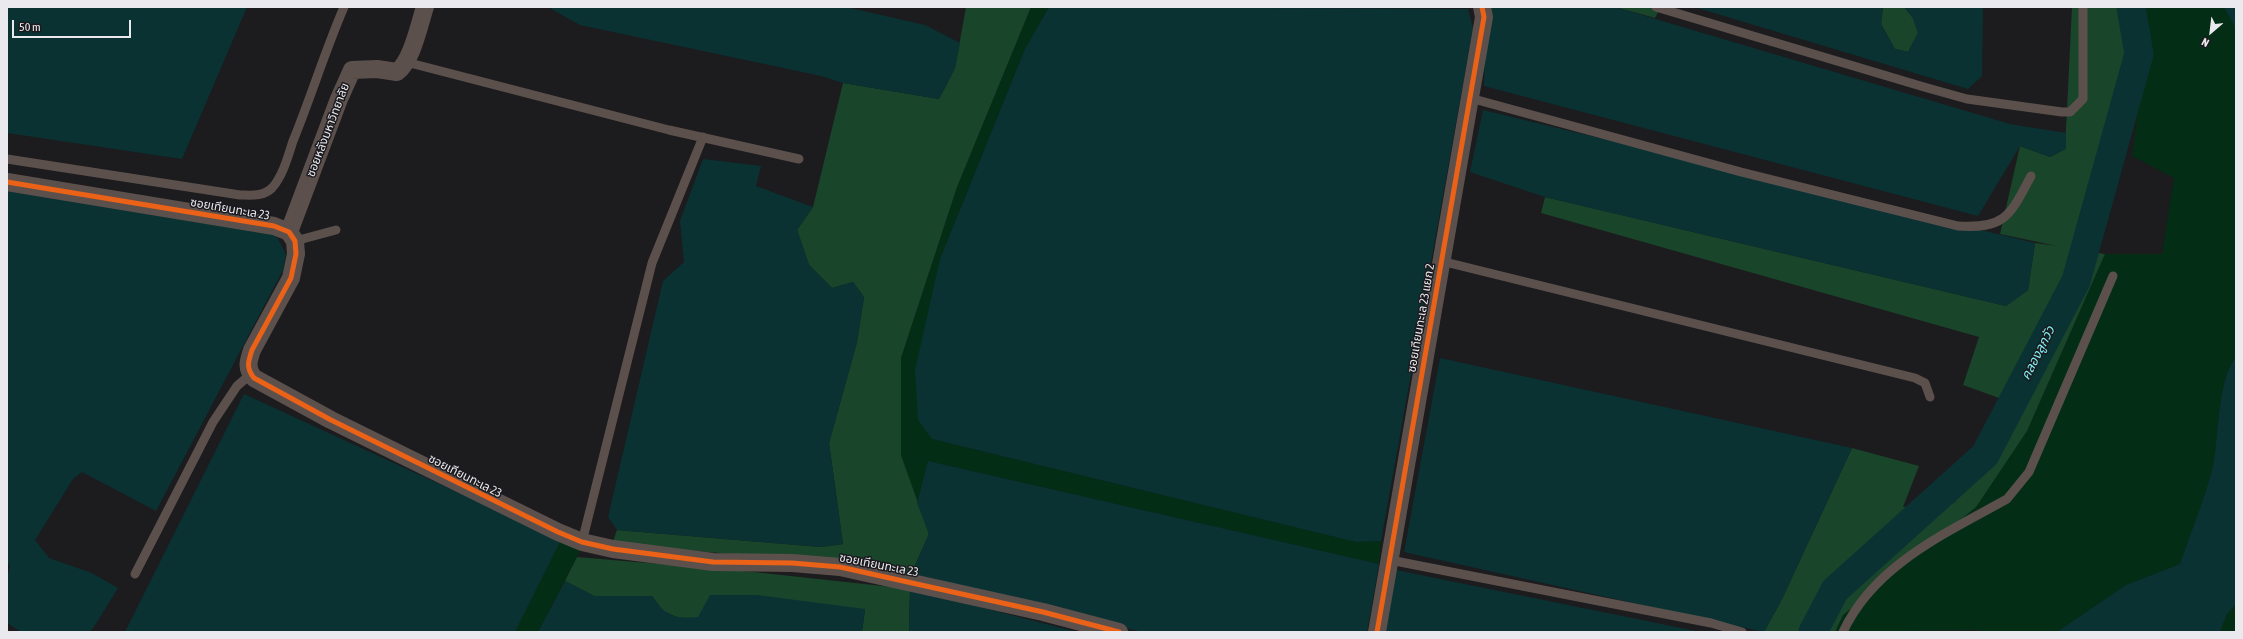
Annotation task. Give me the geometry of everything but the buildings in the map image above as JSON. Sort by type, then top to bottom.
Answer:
[{"type":"street","points":[[406,62],[425,7]]},
{"type":"street","name":"ซอยเทียนทะเล 23 แยก 2","points":[[1377,632],[1484,17],[1482,7]]},
{"type":"street","name":"ซอยหลังมหาวิทยาลัย","points":[[292,236],[339,99],[352,70],[377,69],[397,72],[406,62]]},
{"type":"street","name":"ซอยเทียนทะเล 23","points":[[7,182],[274,226],[292,236]]},
{"type":"street","points":[[251,374],[247,364],[252,350],[294,270],[292,236]]},
{"type":"street","name":"ซอยเทียนทะเล 23","points":[[251,374],[272,388],[331,420],[519,514],[582,542],[613,549],[713,562],[792,563],[840,567],[1027,608],[1119,632]]},
{"type":"lane","points":[[7,159],[240,195],[262,194],[272,187],[283,168],[311,97],[326,50],[344,7]]},
{"type":"lane","points":[[1656,7],[1967,99],[2062,112],[2070,112],[2083,99],[2083,7]]},
{"type":"lane","points":[[406,62],[703,137],[799,159]]},
{"type":"lane","points":[[1470,98],[1741,172],[1958,226],[1991,226],[2010,214],[2031,176]]},
{"type":"lane","points":[[582,542],[652,264],[703,137]]},
{"type":"lane","points":[[292,236],[336,230]]},
{"type":"lane","points":[[1441,261],[1915,378],[1925,384],[1930,397]]},
{"type":"lane","points":[[1843,632],[1856,609],[1898,563],[2007,499],[2029,472],[2113,276]]},
{"type":"lane","points":[[135,574],[213,422],[237,386],[251,374]]},
{"type":"lane","points":[[1390,560],[1711,623],[1742,632]]},
{"type":"green space","points":[[966,7],[1031,7],[957,187],[901,358],[901,455],[929,534],[910,577],[828,562],[612,544],[617,530],[821,547],[843,544],[829,443],[857,342],[864,297],[853,282],[832,288],[809,265],[797,230],[813,207],[843,83],[939,99],[955,68]]},
{"type":"green space","points":[[1031,7],[1049,7],[1025,49],[940,259],[932,439],[1356,542],[1381,541],[1379,564],[928,461],[917,503],[901,455],[901,358],[957,187]]},
{"type":"green space","points":[[1615,7],[1661,7],[1655,18]]},
{"type":"green space","points":[[1883,7],[1904,7],[1913,18],[1918,33],[1908,52],[1895,49],[1881,24]]},
{"type":"green space","points":[[2072,7],[2121,7],[2128,59],[2074,249],[2105,254],[2027,431],[1976,507],[1843,615],[1835,632],[1764,632],[1782,599],[1852,448],[1919,466],[1903,507],[1954,503],[2024,407],[1963,385],[1979,337],[1541,213],[1545,197],[2006,306],[2028,290],[2035,243],[2057,246],[2000,234],[2020,146],[2050,157],[2065,149]]},
{"type":"green space","points":[[2142,7],[2224,7],[2236,29],[2236,357],[2225,379],[2210,478],[2180,564],[2126,585],[2057,632],[1984,632],[1977,630],[1835,632],[1843,615],[2027,431],[2105,254],[2162,254],[2174,178],[2132,156],[2146,50]]},
{"type":"green space","points":[[561,540],[580,551],[538,632],[515,632]]},
{"type":"green space","points":[[577,557],[754,572],[910,589],[909,632],[862,632],[865,609],[681,619],[663,611],[652,596],[594,596],[565,581]]},
{"type":"green space","points":[[2236,604],[2236,632],[2220,632],[2227,614]]},
{"type":"water","points":[[7,7],[247,7],[182,159],[7,133]]},
{"type":"water","points":[[552,7],[846,7],[925,25],[960,43],[955,68],[939,99],[843,83],[821,76],[580,25],[551,9]]},
{"type":"water","points":[[1049,7],[1468,9],[1473,28],[1381,541],[1356,542],[932,439],[918,420],[915,370],[940,259],[1025,49]]},
{"type":"water","points":[[1486,7],[1615,7],[2010,124],[2066,133],[2066,149],[2050,157],[2020,146],[1978,216],[1484,86]]},
{"type":"water","points":[[1694,7],[1883,7],[1881,25],[1895,49],[1908,52],[1918,33],[1913,18],[1904,7],[1983,7],[1982,76],[1968,89]]},
{"type":"water","points":[[2224,7],[2236,7],[2236,29]]},
{"type":"water","points":[[1483,110],[2035,243],[2028,290],[2006,306],[1545,197],[1470,172]]},
{"type":"water","points":[[703,159],[761,166],[756,186],[813,207],[797,230],[809,265],[832,288],[853,282],[864,297],[857,342],[829,443],[843,544],[821,547],[617,530],[608,517],[663,281],[684,262],[680,221]]},
{"type":"water","points":[[7,189],[276,235],[286,254],[283,270],[156,511],[82,472],[73,479],[35,540],[49,558],[92,573],[118,588],[94,627],[89,632],[21,632],[7,623],[7,579],[10,566],[7,561]]},
{"type":"water","points":[[2236,357],[2236,604],[2227,614],[2220,632],[2057,632],[2126,585],[2180,564],[2210,478],[2215,454],[2225,380]]},
{"type":"water","points":[[1440,358],[1852,448],[1782,599],[1764,632],[1404,552]]},
{"type":"water","points":[[244,394],[561,540],[515,632],[125,632]]},
{"type":"water","points":[[928,461],[1379,564],[1367,632],[1143,632],[910,577],[929,534],[917,503]]},
{"type":"water","points":[[1396,570],[1701,632],[1386,632]]},
{"type":"water","points":[[565,581],[594,596],[652,596],[666,612],[676,617],[698,617],[710,595],[757,595],[865,609],[862,632],[538,632]]},
{"type":"water","points":[[910,589],[1077,632],[909,632]]},
{"type":"waterway","name":"คลองลูกวัว","points":[[1813,632],[1835,590],[1985,455],[2076,281],[2139,54],[2131,7]]},
{"type":"cycle path","points":[[1377,632],[1484,17],[1482,7]]},
{"type":"cycle path","points":[[7,182],[274,226],[289,232],[295,241],[296,254],[291,278],[252,350],[248,365],[254,378],[331,420],[558,532],[582,542],[613,549],[713,562],[792,563],[840,567],[1043,612],[1119,632]]}]
